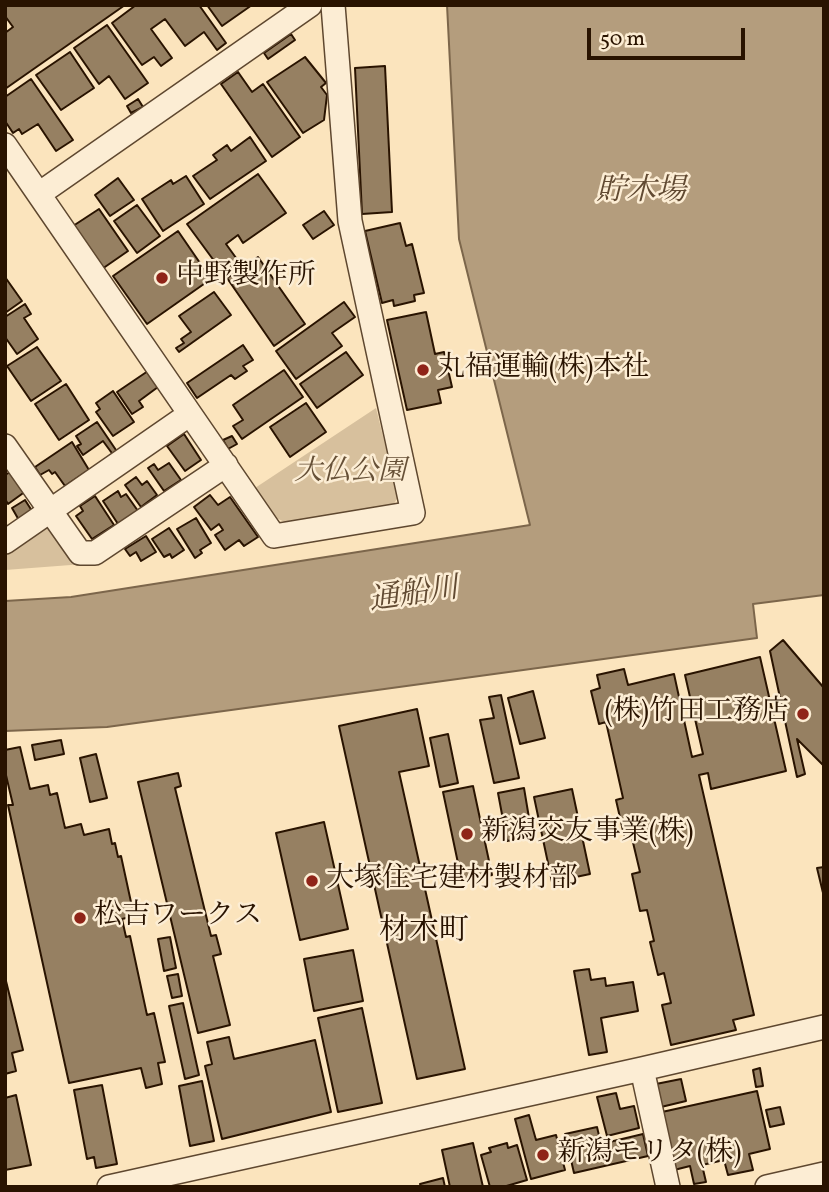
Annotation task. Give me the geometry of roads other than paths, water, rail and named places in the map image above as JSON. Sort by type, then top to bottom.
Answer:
[{"type":"street","points":[[39,194],[310,5]]},
{"type":"street","points":[[5,145],[274,536],[413,513],[350,221],[333,5]]},
{"type":"street","points":[[5,542],[190,414]]},
{"type":"street","points":[[5,446],[80,553],[95,553],[226,465]]},
{"type":"street","points":[[109,1187],[161,1181],[824,1027]]},
{"type":"street","points":[[642,1069],[668,1187]]},
{"type":"street","points":[[767,1187],[824,1174]]},
{"type":"water","name":"貯木場","points":[[447,5],[824,5],[824,595],[753,604],[757,638],[107,727],[5,731],[5,601],[71,597],[530,525],[459,239]]},
{"type":"place","name":"中野製作所","points":[[162,278]]},
{"type":"place","name":"丸福運輸(株)本社","points":[[423,370]]},
{"type":"place","name":"(株)竹田工務店","points":[[803,714]]},
{"type":"place","name":"新潟交友事業(株)","points":[[467,834]]},
{"type":"place","name":"大塚住宅建材製材部","points":[[312,881]]},
{"type":"place","name":"松吉ワークス","points":[[80,918]]},
{"type":"place","name":"新潟モリタ(株)","points":[[543,1155]]},
{"type":"district","name":"材木町","points":[[424,933]]},
{"type":"park label","name":"大仏公園","points":[[350,474]]},
{"type":"water label","name":"通船川","points":[[414,597]]}]
